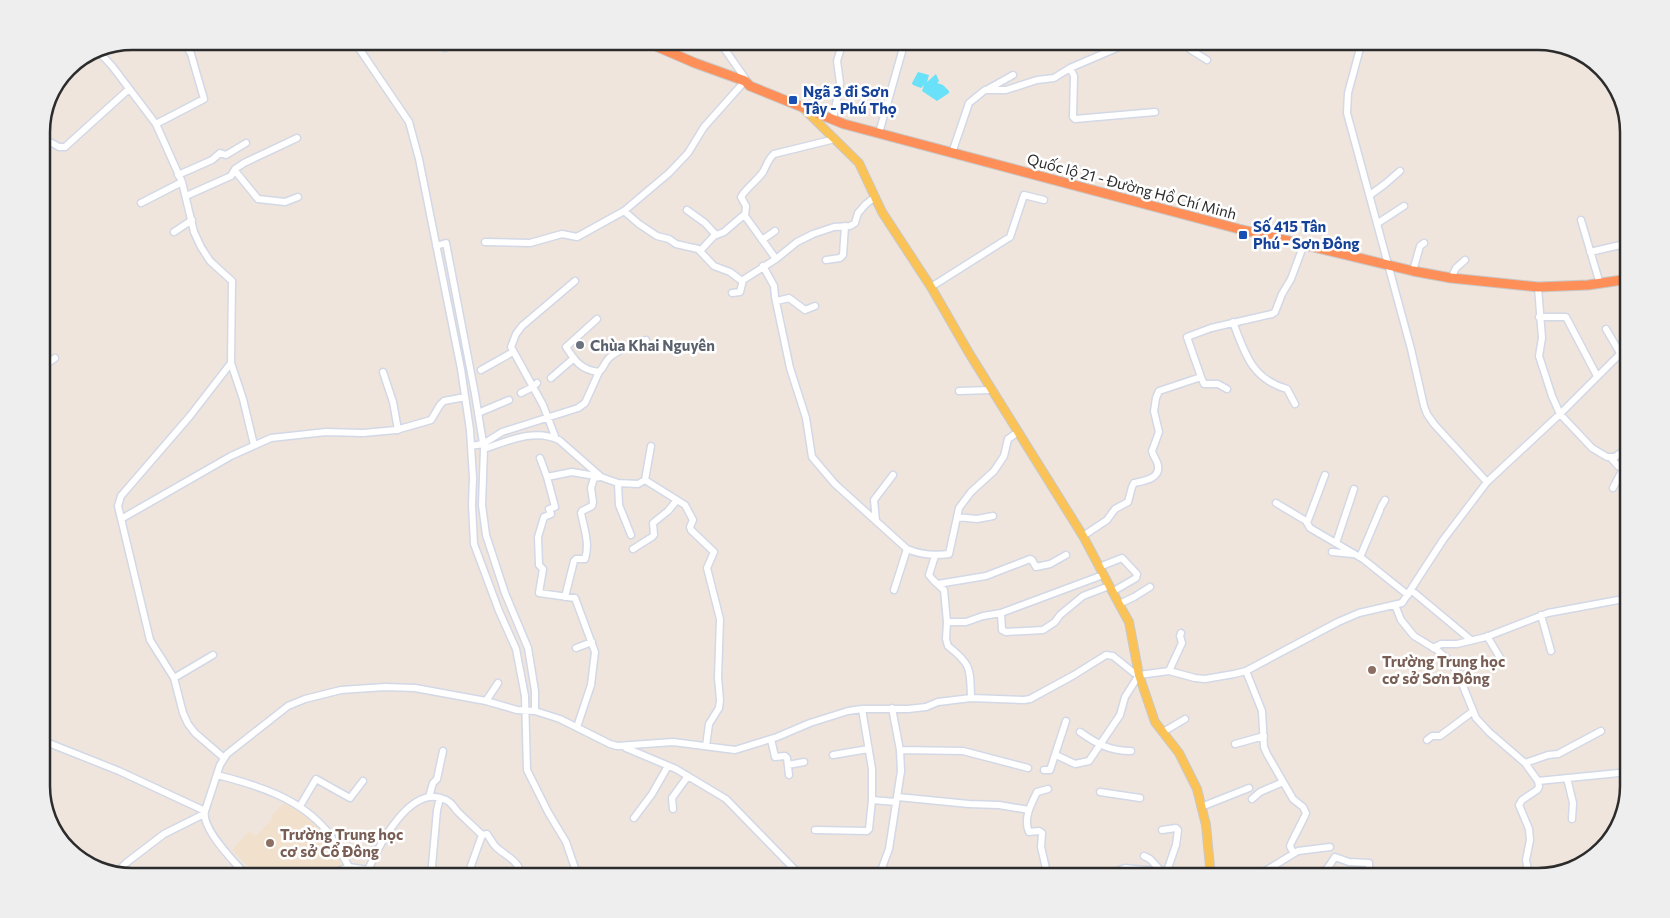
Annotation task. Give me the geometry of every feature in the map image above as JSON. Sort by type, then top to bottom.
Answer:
[{"type":"highway","name":"Quốc lộ 21 - Đường Hồ Chí Minh","points":[[665,50],[833,120],[1239,229],[1413,272],[1538,287],[1600,284],[1620,281]]},
{"type":"main road","points":[[804,109],[859,163],[882,212],[931,287],[992,390],[1083,536],[1129,622],[1139,674],[1155,722],[1179,753],[1197,789],[1206,825],[1210,868]]},
{"type":"street","points":[[156,124],[204,99],[190,50]]},
{"type":"street","points":[[360,50],[409,122],[419,159],[461,369],[471,446],[474,544],[499,611],[516,649],[530,711]]},
{"type":"street","points":[[485,242],[530,243],[562,234],[577,237],[624,211],[669,173],[688,153],[704,127],[748,83],[725,50]]},
{"type":"street","points":[[833,120],[840,83],[837,61],[840,50]]},
{"type":"street","points":[[879,133],[902,50]]},
{"type":"street","points":[[985,90],[1006,90],[1037,80],[1052,79],[1070,68],[1112,50]]},
{"type":"street","points":[[1191,50],[1207,60]]},
{"type":"street","points":[[1360,50],[1348,93],[1347,113],[1378,223],[1427,414],[1487,482]]},
{"type":"street","points":[[102,55],[156,124],[182,182],[194,232],[205,255],[232,281],[231,363],[243,399],[254,445]]},
{"type":"street","points":[[1070,68],[1074,76],[1073,117],[1075,119],[1155,112]]},
{"type":"street","points":[[952,153],[969,103],[985,90],[1013,75]]},
{"type":"street","points":[[50,142],[59,147],[65,147],[129,89]]},
{"type":"street","points":[[186,196],[232,176],[235,169],[244,163],[297,138]]},
{"type":"street","points":[[776,259],[745,214],[746,206],[741,197],[745,190],[762,173],[767,161],[774,154],[835,139]]},
{"type":"street","points":[[178,175],[212,160],[220,153],[226,155],[246,143]]},
{"type":"street","points":[[235,169],[258,199],[285,202],[298,197]]},
{"type":"street","points":[[1370,195],[1400,171]]},
{"type":"street","points":[[142,203],[182,182]]},
{"type":"street","points":[[931,287],[1010,236],[1024,195],[1044,200]]},
{"type":"street","points":[[742,281],[776,259],[797,242],[834,227],[850,226],[855,223],[858,213],[875,197]]},
{"type":"street","points":[[1378,223],[1404,206]]},
{"type":"street","points":[[687,210],[705,223],[716,235]]},
{"type":"street","points":[[624,211],[657,236],[669,239],[676,244],[692,246],[700,251],[714,266],[734,274],[742,281]]},
{"type":"street","points":[[700,251],[716,235],[724,232],[745,214]]},
{"type":"street","points":[[174,232],[192,220]]},
{"type":"street","points":[[1581,220],[1600,284]]},
{"type":"street","points":[[826,260],[840,258],[843,255],[845,226]]},
{"type":"street","points":[[762,240],[775,230]]},
{"type":"street","points":[[436,246],[446,243],[484,446],[482,505],[486,535],[505,593],[528,648],[535,691],[530,711],[527,770],[548,812],[566,842],[575,868]]},
{"type":"street","points":[[1413,272],[1420,246],[1424,243]]},
{"type":"street","points":[[1226,389],[1218,384],[1204,384],[1187,337],[1203,330],[1275,312],[1295,270],[1304,244]]},
{"type":"street","points":[[1590,252],[1620,245]]},
{"type":"street","points":[[1451,278],[1456,268],[1465,260]]},
{"type":"street","points":[[764,266],[774,286],[790,368],[806,418],[812,457],[835,484],[907,549],[918,554],[935,556],[949,554],[960,508],[971,492],[994,471],[1004,456],[1008,439],[1018,432]]},
{"type":"street","points":[[556,439],[535,385],[511,347],[522,326],[575,281]]},
{"type":"street","points":[[732,293],[741,291],[742,281]]},
{"type":"street","points":[[1538,287],[1542,338],[1539,352],[1540,359],[1560,414],[1592,448],[1620,465]]},
{"type":"street","points":[[777,302],[789,298],[805,310],[815,306]]},
{"type":"street","points":[[1539,317],[1566,317],[1597,376]]},
{"type":"street","points":[[597,319],[566,346],[582,367],[590,371],[599,372]]},
{"type":"street","points":[[1233,322],[1245,356],[1250,363],[1272,384],[1287,389],[1295,404]]},
{"type":"street","points":[[240,868],[208,828],[205,812],[224,758],[278,713],[296,702],[324,693],[340,690],[414,688],[486,701],[517,710],[555,716],[610,744],[623,746],[673,742],[735,750],[848,711],[892,708],[908,709],[926,707],[938,702],[971,698],[1030,699],[1106,655],[1113,656],[1134,673],[1139,674],[1148,675],[1159,671],[1169,671],[1205,679],[1246,671],[1338,622],[1359,613],[1402,603],[1443,540],[1487,482],[1560,414],[1620,354],[1606,329]]},
{"type":"street","points":[[484,446],[502,432],[578,408],[585,403],[599,372],[604,368],[607,360],[636,343],[646,340]]},
{"type":"street","points":[[481,370],[513,352]]},
{"type":"street","points":[[50,362],[55,358]]},
{"type":"street","points":[[550,378],[574,358]]},
{"type":"street","points":[[224,758],[196,734],[188,724],[183,713],[174,678],[150,640],[118,506],[121,496],[190,416],[231,363]]},
{"type":"street","points":[[383,372],[393,402],[398,430]]},
{"type":"street","points":[[1083,536],[1107,520],[1115,509],[1128,502],[1134,483],[1150,480],[1157,472],[1158,463],[1152,451],[1160,432],[1154,411],[1159,391],[1201,377]]},
{"type":"street","points":[[521,393],[535,385]]},
{"type":"street","points":[[959,391],[992,390]]},
{"type":"street","points":[[121,519],[200,473],[271,438],[326,432],[369,433],[398,430],[431,420],[440,404],[444,401],[465,397]]},
{"type":"street","points":[[478,413],[509,400]]},
{"type":"street","points":[[471,446],[484,446],[526,435],[556,439],[601,477]]},
{"type":"street","points":[[645,480],[651,446]]},
{"type":"street","points":[[1611,458],[1620,453]]},
{"type":"street","points":[[540,458],[555,508],[549,509],[551,514],[544,517],[538,537],[539,565],[543,569],[539,593],[575,598],[595,652],[591,685],[577,727]]},
{"type":"street","points":[[547,477],[572,472],[601,477],[618,483],[638,484],[645,480]]},
{"type":"street","points":[[876,521],[874,500],[894,475]]},
{"type":"street","points":[[1307,523],[1325,475]]},
{"type":"street","points":[[565,597],[574,561],[586,556],[587,540],[581,513],[592,506],[592,482],[594,478],[601,477]]},
{"type":"street","points":[[1612,488],[1620,478]]},
{"type":"street","points":[[645,480],[685,505],[693,520],[690,527],[691,530],[714,552],[707,568],[720,619],[718,678],[720,701],[719,708],[709,724],[706,746]]},
{"type":"street","points":[[618,483],[619,505],[630,535]]},
{"type":"street","points":[[1336,543],[1354,489]]},
{"type":"street","points":[[633,549],[652,537],[654,533],[653,523],[668,511],[677,500]]},
{"type":"street","points":[[1357,556],[1385,500]]},
{"type":"street","points":[[1276,503],[1307,523],[1310,528],[1357,556],[1471,640]]},
{"type":"street","points":[[958,517],[977,519],[993,516]]},
{"type":"street","points":[[894,590],[907,549]]},
{"type":"street","points":[[1332,552],[1357,556]]},
{"type":"street","points":[[938,584],[986,576],[1030,559],[1036,567],[1050,564],[1066,555]]},
{"type":"street","points":[[935,556],[929,575],[944,590],[947,622],[946,639],[948,646],[968,664],[971,698]]},
{"type":"street","points":[[1001,613],[1002,630],[1006,632],[1043,630],[1055,622],[1060,615],[1083,596],[1110,589],[1136,578],[1137,574],[1122,558],[1099,567]]},
{"type":"street","points":[[947,622],[966,622],[983,616],[1001,613],[1103,575]]},
{"type":"street","points":[[1119,604],[1150,587]]},
{"type":"street","points":[[1433,648],[1441,644],[1457,644],[1487,636],[1541,615],[1620,600]]},
{"type":"street","points":[[1395,605],[1398,616],[1406,627],[1419,640],[1445,656],[1455,668],[1472,712],[1489,732],[1525,763],[1538,781],[1538,788],[1522,800],[1520,805],[1529,829],[1530,840],[1526,860],[1527,868]]},
{"type":"street","points":[[1541,615],[1552,651]]},
{"type":"street","points":[[1169,671],[1182,643],[1181,633]]},
{"type":"street","points":[[1487,636],[1502,661]]},
{"type":"street","points":[[576,648],[592,642]]},
{"type":"street","points":[[174,678],[213,655]]},
{"type":"street","points":[[1246,671],[1262,711],[1264,747],[1293,799],[1303,807],[1306,813],[1297,834],[1290,842],[1294,853]]},
{"type":"street","points":[[1056,755],[1076,764],[1089,761],[1120,715],[1125,698],[1139,674]]},
{"type":"street","points":[[486,701],[498,683]]},
{"type":"street","points":[[882,868],[889,848],[901,771],[900,750],[892,708]]},
{"type":"street","points":[[815,830],[867,831],[869,829],[872,800],[872,769],[862,709]]},
{"type":"street","points":[[1427,740],[1432,736],[1440,736],[1472,712]]},
{"type":"street","points":[[1163,732],[1185,719]]},
{"type":"street","points":[[1044,770],[1050,771],[1066,721]]},
{"type":"street","points":[[1525,763],[1548,755],[1558,754],[1601,731]]},
{"type":"street","points":[[1080,732],[1111,750],[1131,751]]},
{"type":"street","points":[[1235,744],[1264,736]]},
{"type":"street","points":[[771,739],[775,757],[786,756],[789,775]]},
{"type":"street","points":[[50,743],[119,772],[205,812]]},
{"type":"street","points":[[623,746],[688,776],[726,799],[793,868]]},
{"type":"street","points":[[833,755],[868,749]]},
{"type":"street","points":[[900,750],[963,751],[1028,768]]},
{"type":"street","points":[[429,797],[433,783],[437,779],[443,751]]},
{"type":"street","points":[[788,765],[804,762]]},
{"type":"street","points":[[634,818],[652,794],[668,766]]},
{"type":"street","points":[[1538,781],[1620,773]]},
{"type":"street","points":[[217,775],[269,790],[300,806],[328,832],[349,867],[355,868]]},
{"type":"street","points":[[673,809],[672,798],[688,776]]},
{"type":"street","points":[[1566,778],[1573,803],[1572,819]]},
{"type":"street","points":[[300,806],[316,779],[350,798],[363,781]]},
{"type":"street","points":[[1252,799],[1260,792],[1283,782]]},
{"type":"street","points":[[1201,807],[1249,788]]},
{"type":"street","points":[[1046,868],[1041,847],[1042,833],[1028,830],[1028,810],[1037,792],[1048,789]]},
{"type":"street","points":[[1100,792],[1140,798]]},
{"type":"street","points":[[369,868],[380,843],[390,828],[410,808],[429,797],[448,800],[482,835],[487,834],[494,845],[513,859],[519,868]]},
{"type":"street","points":[[432,868],[437,810],[440,798]]},
{"type":"street","points":[[872,800],[999,805],[1028,810]]},
{"type":"street","points":[[124,867],[126,863],[164,834],[205,812]]},
{"type":"street","points":[[1162,830],[1176,828],[1178,830],[1176,845],[1165,868]]},
{"type":"street","points":[[470,868],[482,835]]},
{"type":"street","points":[[1270,868],[1294,853],[1330,847]]},
{"type":"street","points":[[1144,856],[1160,868]]},
{"type":"street","points":[[1328,868],[1335,857],[1349,862],[1369,863],[1369,868]]},
{"type":"shaded area","name":"Trường Trung học cơ sở Cổ Đông","points":[[284,803],[310,818],[322,828],[346,864],[337,868],[250,868],[232,850],[249,831],[256,836],[272,819],[272,815]]},
{"type":"water","points":[[918,72],[929,75],[927,82],[936,74],[939,81],[937,83],[943,85],[949,93],[937,101],[922,91],[924,85],[921,88],[913,85],[912,83]]},
{"type":"place","name":"Ngã 3 đi Sơn Tây - Phú Thọ","points":[[793,100]]},
{"type":"place","name":"Số 415 Tân Phú - Sơn Đông","points":[[1243,235]]},
{"type":"place","name":"Chùa Khai Nguyên","points":[[580,345]]},
{"type":"place","name":"Trường Trung học cơ sở Sơn Đông","points":[[1372,670]]},
{"type":"place","name":"Trường Trung học cơ sở Cổ Đông","points":[[270,843]]}]
